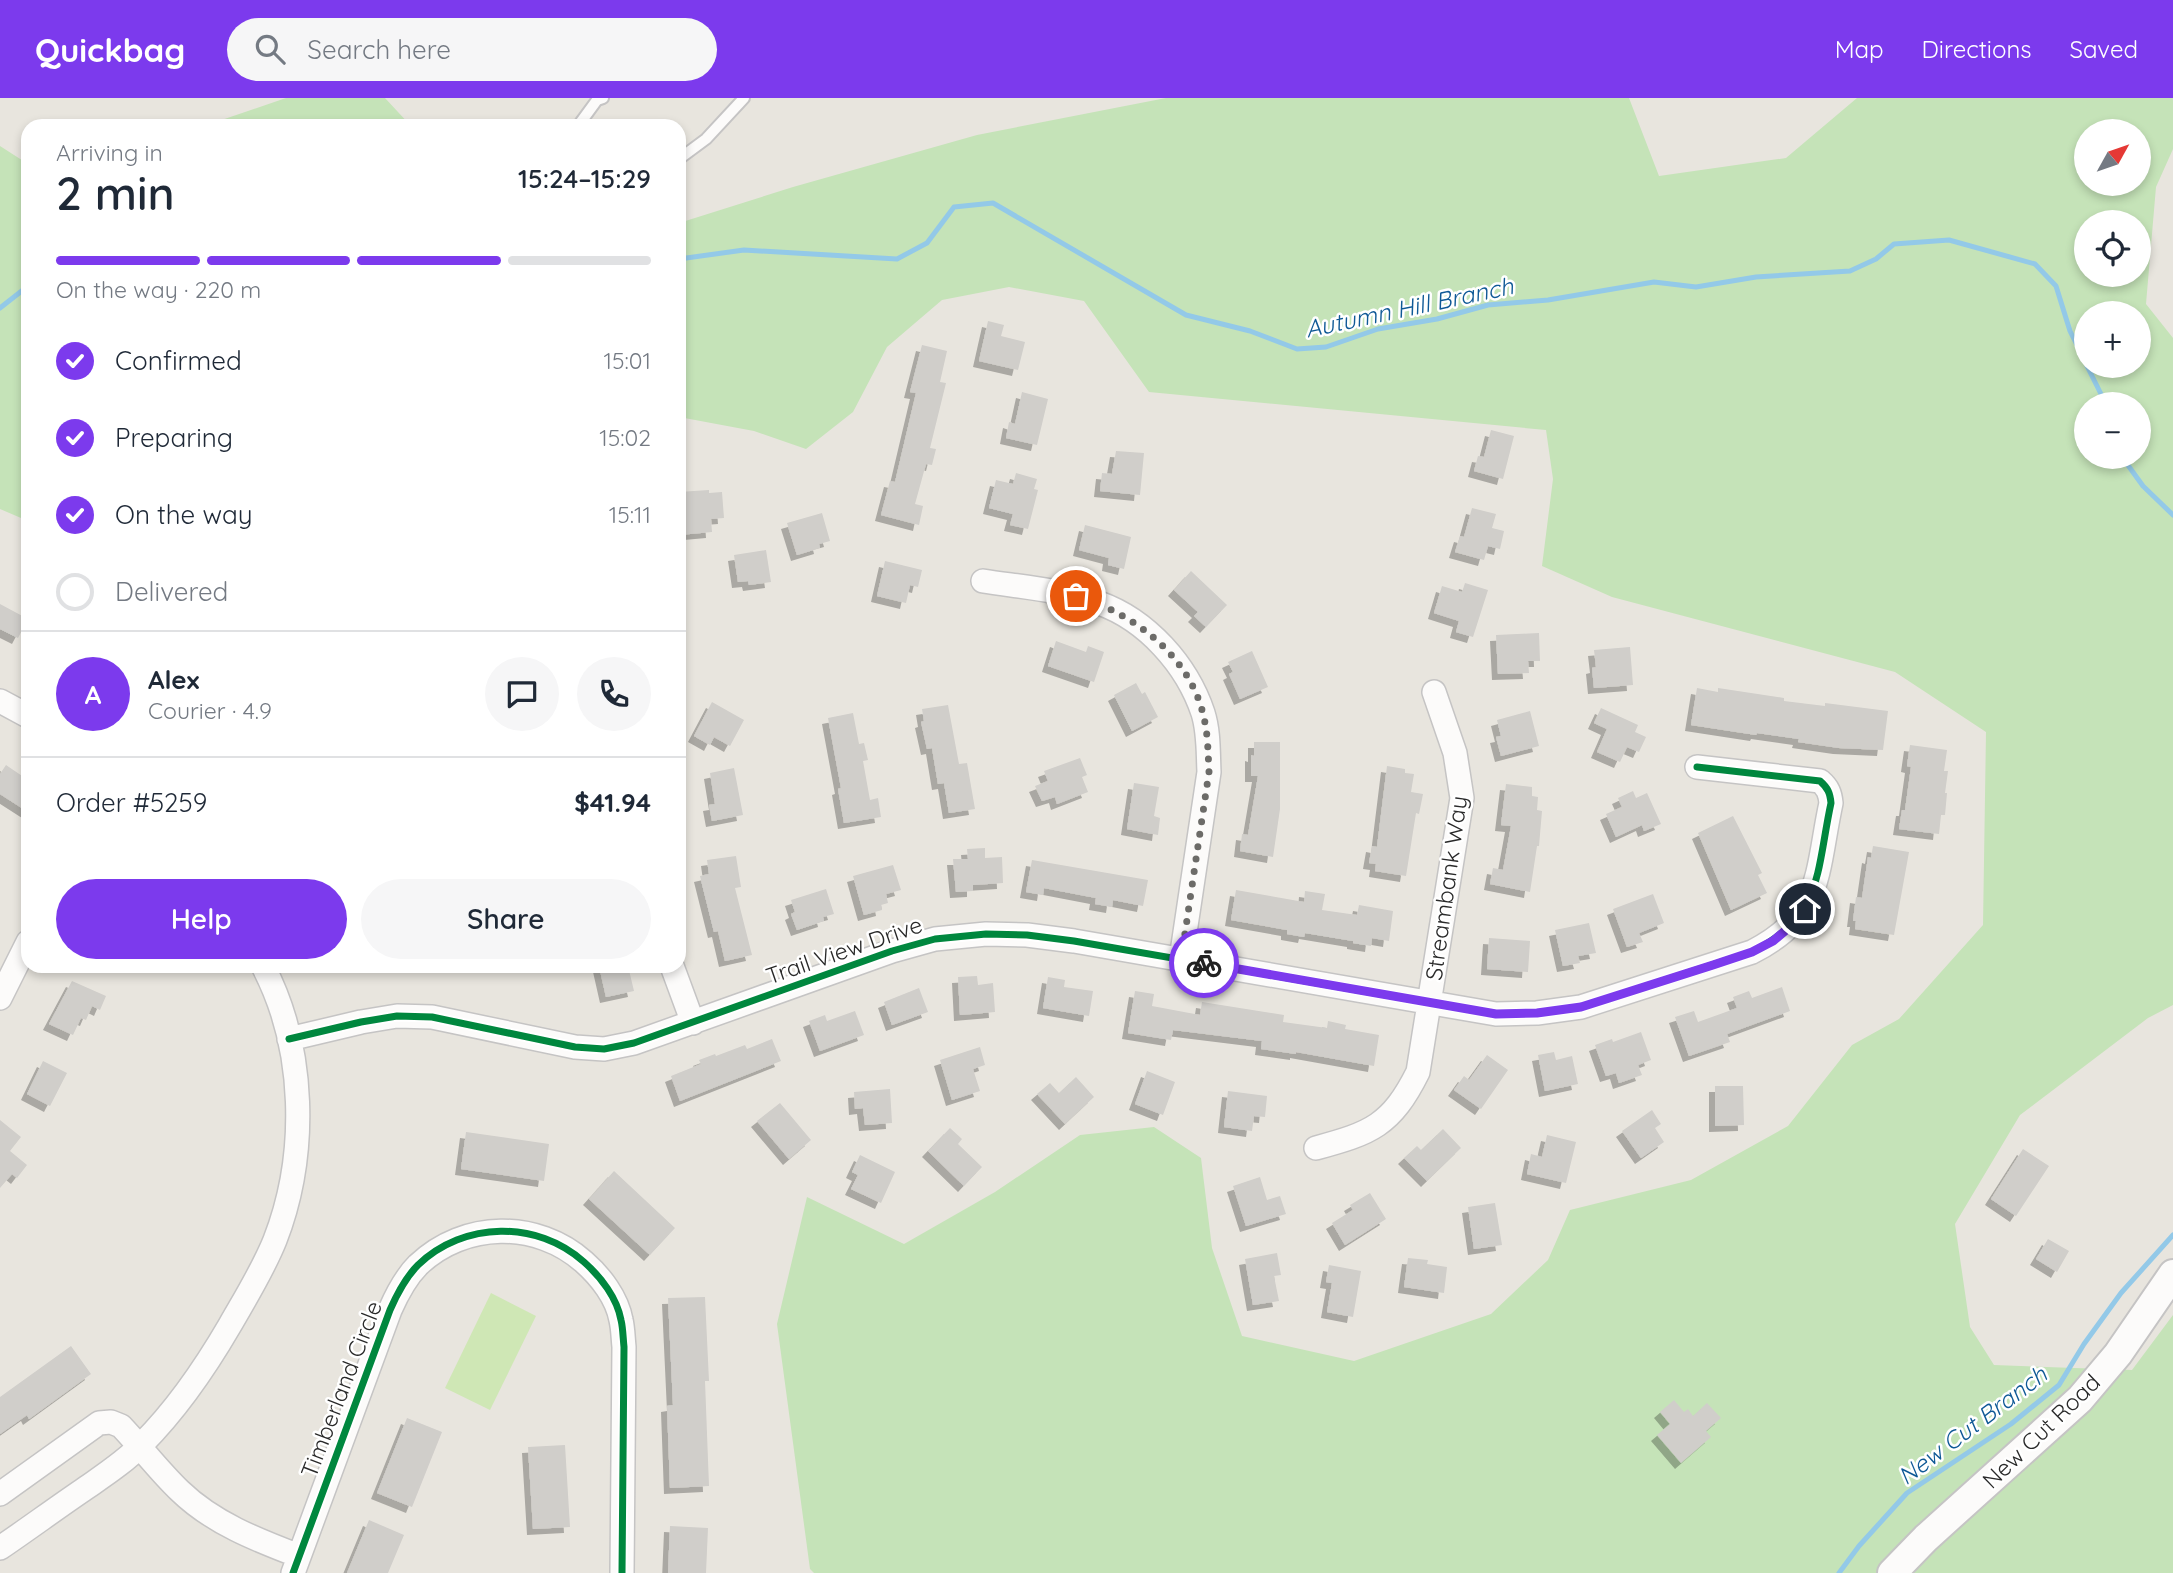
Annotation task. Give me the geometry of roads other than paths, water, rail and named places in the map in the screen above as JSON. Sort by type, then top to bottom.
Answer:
[{"type":"street","points":[[983,581],[1076,596],[1102,604],[1130,618],[1154,637],[1175,660],[1193,688],[1203,715],[1209,772],[1181,960]]},
{"type":"street","name":"Streambank Way","points":[[1316,1148],[1359,1136],[1382,1121],[1404,1098],[1418,1072],[1462,798],[1455,753],[1434,692]]},
{"type":"street","points":[[0,701],[21,712]]},
{"type":"street","name":"Trail View Drive","points":[[289,1040],[360,1022],[397,1016],[432,1017],[575,1047],[604,1049],[634,1043],[693,1023],[892,951],[935,939],[986,934],[1027,935],[1496,1014],[1537,1013],[1581,1007],[1752,952],[1773,941],[1792,925],[1813,893],[1830,803],[1830,794],[1821,781],[1697,767]]},
{"type":"street","points":[[0,998],[21,956]]},
{"type":"street","points":[[0,1548],[102,1477],[140,1446],[177,1406],[207,1365],[256,1281],[275,1240],[288,1194],[298,1140],[296,1089],[289,1040],[274,986],[268,973]]},
{"type":"street","points":[[675,973],[693,1023]]},
{"type":"street","name":"Timberland Circle","points":[[0,1493],[100,1423],[111,1422],[121,1426],[181,1492],[216,1519],[296,1565],[400,1287],[429,1257],[466,1236],[494,1231],[524,1232],[551,1240],[575,1254],[611,1295],[621,1319],[624,1346],[622,1573]]},
{"type":"street","name":"New Cut Road","points":[[1892,1573],[1926,1538],[2080,1399],[2118,1354],[2173,1274]]},
{"type":"lane","points":[[583,119],[597,100],[603,98]]},
{"type":"lane","points":[[686,154],[706,139],[744,98]]},
{"type":"waterway","name":"Autumn Hill Branch","points":[[686,258],[744,250],[897,259],[927,243],[954,207],[993,203],[1186,315],[1250,331],[1297,349],[1326,347],[1378,329],[1437,319],[1488,305],[1548,300],[1654,282],[1696,287],[1756,277],[1850,271],[1876,259],[1894,244],[1949,240],[2035,264],[2056,286],[2074,339]]},
{"type":"waterway","name":"Autumn Hill Branch","points":[[0,308],[21,292]]},
{"type":"waterway","name":"Autumn Hill Branch","points":[[2093,378],[2100,392]]},
{"type":"waterway","name":"Autumn Hill Branch","points":[[2131,469],[2143,486],[2173,515]]},
{"type":"waterway","name":"New Cut Branch","points":[[1839,1573],[1859,1546],[1907,1493],[2011,1424],[2059,1385],[2084,1344],[2121,1293],[2173,1235]]}]
